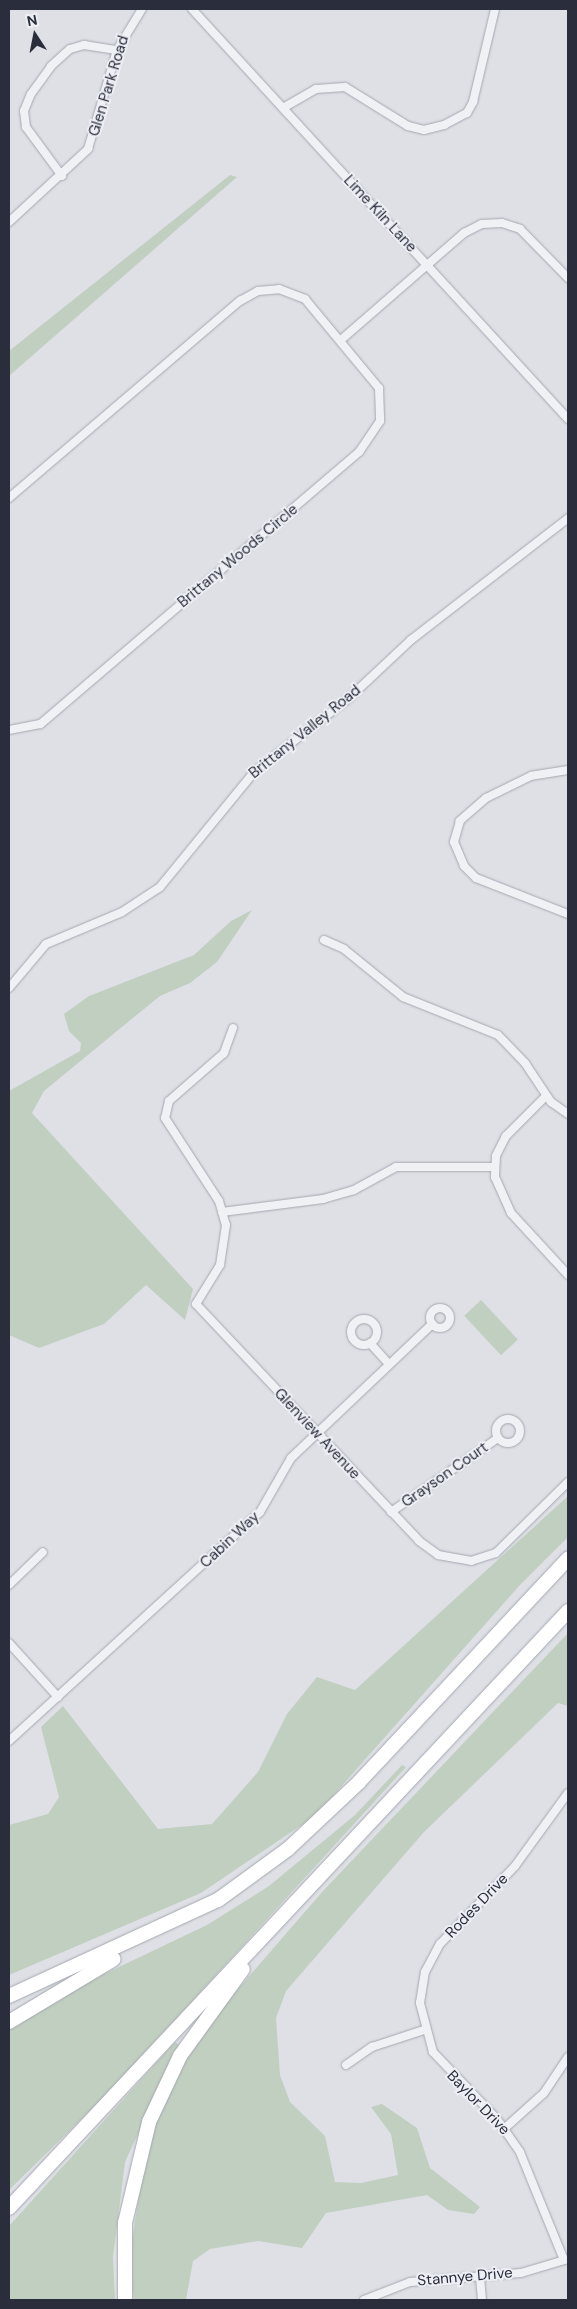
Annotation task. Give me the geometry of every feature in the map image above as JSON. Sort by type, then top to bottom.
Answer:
[{"type":"highway","points":[[9,2022],[100,1966],[208,1912],[218,1900],[330,1811],[568,1559]]},
{"type":"highway","points":[[9,2208],[568,1611]]},
{"type":"highway","points":[[9,1996],[218,1900]]},
{"type":"highway","points":[[125,2300],[123,2262],[131,2186],[160,2095],[201,2024],[291,1908]]},
{"type":"street","name":"Glen Park Road","points":[[9,222],[83,157],[95,136],[117,50],[142,9]]},
{"type":"street","name":"Lime Kiln Lane","points":[[192,9],[568,418]]},
{"type":"street","points":[[283,108],[304,94],[340,86],[358,90],[408,126],[424,130],[444,125],[467,113],[473,102],[495,9]]},
{"type":"street","points":[[62,176],[26,127],[24,111],[31,94],[51,66],[70,50],[84,45],[117,50]]},
{"type":"street","points":[[342,339],[470,229],[502,222],[525,232],[568,278]]},
{"type":"street","name":"Brittany Woods Circle","points":[[9,498],[247,296],[272,289],[295,294],[342,339],[379,388],[382,414],[372,439],[40,724],[9,730]]},
{"type":"street","name":"Brittany Valley Road","points":[[9,988],[46,944],[122,912],[160,887],[254,772],[349,698],[411,640],[568,518]]},
{"type":"street","points":[[568,770],[531,776],[492,794],[466,813],[454,839],[459,858],[476,878],[568,914]]},
{"type":"street","points":[[324,940],[344,949],[403,996],[498,1035],[526,1062],[546,1096],[568,1114]]},
{"type":"street","points":[[233,1028],[224,1053],[169,1101],[166,1113],[167,1126],[222,1212],[323,1199],[354,1190],[396,1167],[495,1167]]},
{"type":"street","points":[[546,1096],[506,1136],[495,1167],[504,1203],[568,1275]]},
{"type":"street","name":"Glenview Avenue","points":[[222,1212],[223,1255],[196,1304],[419,1542],[443,1557],[470,1561],[496,1553],[568,1482]]},
{"type":"street","name":"Cabin Way","points":[[9,1741],[260,1512],[291,1458],[432,1324]]},
{"type":"street","points":[[370,1343],[389,1364]]},
{"type":"street","name":"Grayson Court","points":[[391,1512],[498,1438]]},
{"type":"street","points":[[9,1585],[43,1552]]},
{"type":"street","points":[[9,1643],[58,1697]]},
{"type":"street","name":"Rodes Drive","points":[[424,2030],[420,1990],[432,1956],[515,1866],[568,1793]]},
{"type":"street","points":[[346,2065],[372,2047],[424,2030]]},
{"type":"street","name":"Baylor Drive","points":[[424,2030],[441,2064],[505,2128],[527,2165],[566,2260]]},
{"type":"street","points":[[505,2128],[544,2093],[568,2057]]},
{"type":"street","name":"Stannye Drive","points":[[364,2300],[410,2282],[480,2277],[540,2269],[566,2260]]},
{"type":"street","points":[[480,2277],[482,2300]]},
{"type":"green space","points":[[230,175],[237,177],[9,376],[9,351]]},
{"type":"green space","points":[[252,910],[217,962],[190,983],[160,996],[117,1031],[44,1091],[32,1113],[193,1289],[185,1320],[146,1285],[104,1324],[39,1348],[9,1335],[9,1091],[80,1051],[81,1043],[69,1031],[64,1014],[89,996],[194,955],[231,921]]},
{"type":"green space","points":[[481,1300],[518,1339],[501,1355],[464,1316]]},
{"type":"green space","points":[[568,1496],[568,1537],[519,1586],[315,1816],[201,1893],[9,1975],[9,1825],[48,1814],[59,1797],[41,1727],[63,1706],[158,1829],[212,1824],[258,1772],[287,1714],[317,1677],[355,1690]]},
{"type":"green space","points":[[568,1633],[568,1706],[558,1703],[424,1832],[286,1991],[276,2018],[280,2075],[290,2102],[325,2136],[335,2182],[361,2183],[398,2175],[391,2134],[371,2107],[382,2104],[417,2128],[430,2168],[480,2207],[474,2214],[448,2210],[427,2195],[326,2213],[302,2248],[258,2241],[210,2249],[193,2261],[186,2300],[134,2300],[129,2261],[147,2143],[180,2066],[219,2011],[323,1891]]},
{"type":"green space","points":[[402,1765],[406,1767],[112,2089],[9,2190],[9,2029],[75,1988],[207,1925],[269,1886],[355,1815]]},
{"type":"green space","points":[[175,2042],[179,2045],[125,2162],[113,2257],[115,2300],[9,2300],[9,2226]]}]
